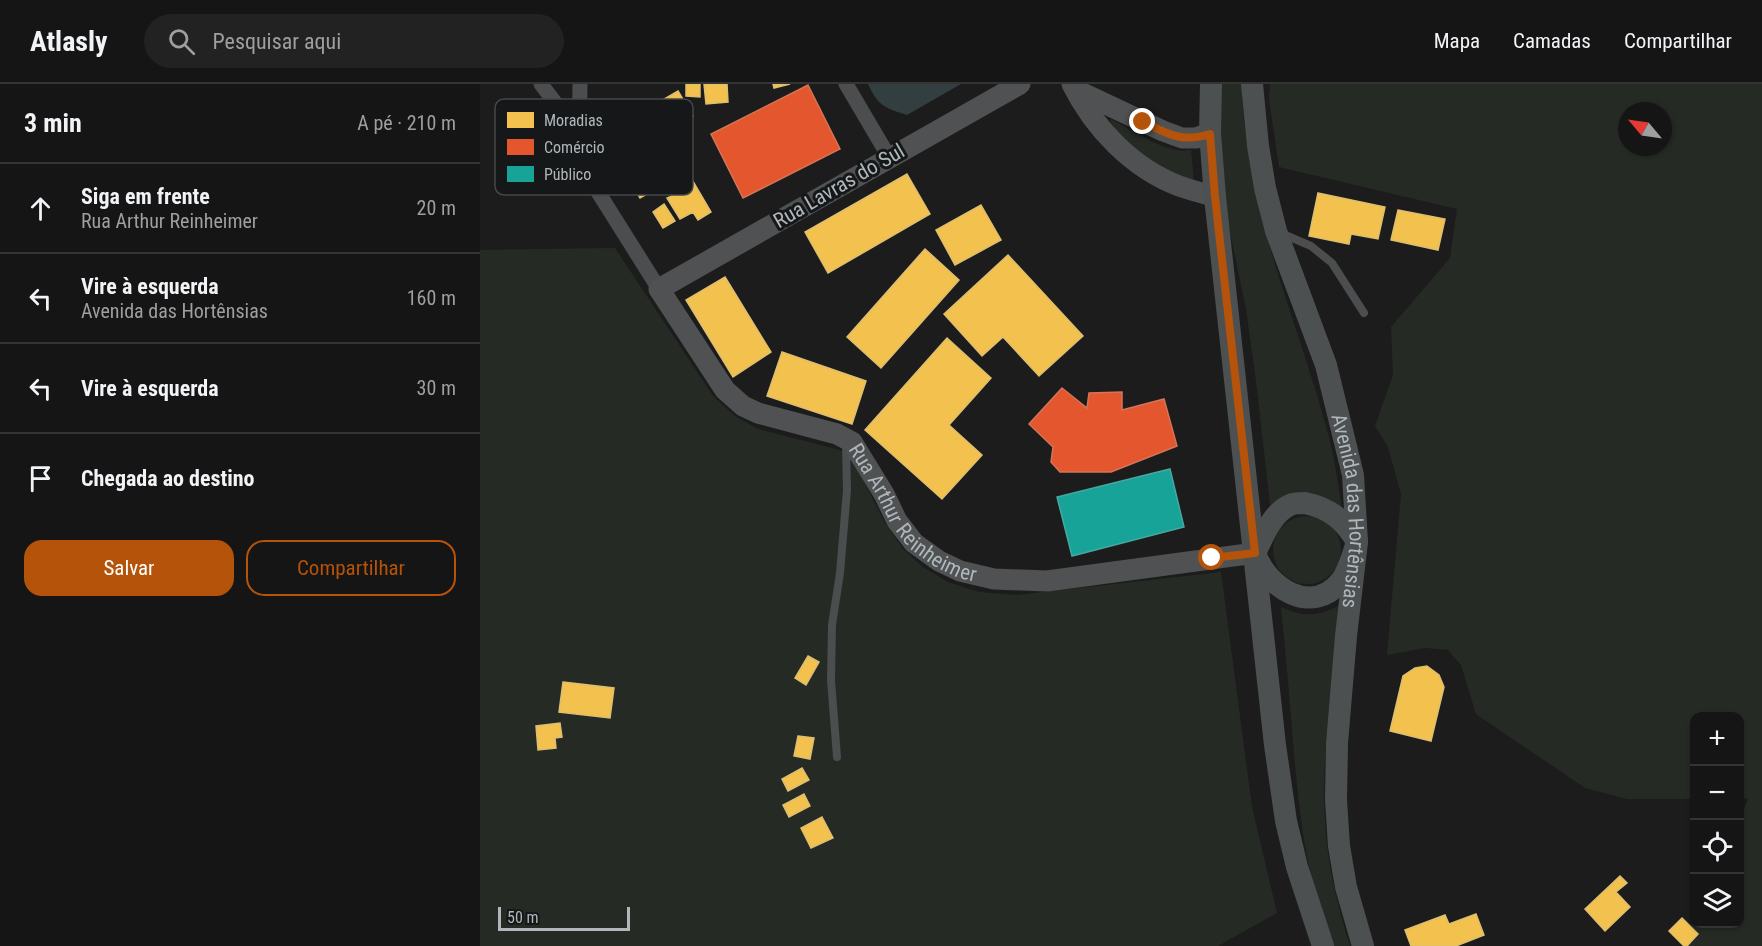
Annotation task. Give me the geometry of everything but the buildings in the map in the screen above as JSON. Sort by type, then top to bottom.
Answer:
[{"type":"main road","points":[[1211,84],[1210,134],[1215,197],[1255,553],[1267,684],[1286,821],[1300,876],[1323,946]]},
{"type":"main road","name":"Avenida das Hortênsias","points":[[1252,84],[1265,188],[1276,231],[1326,365],[1353,475],[1358,542],[1339,719],[1336,800],[1339,846],[1346,887],[1363,946]]},
{"type":"main road","points":[[1305,503],[1328,510],[1341,519],[1358,542],[1341,580],[1330,591],[1314,597],[1292,596],[1281,589],[1259,565],[1255,553],[1270,523],[1280,513],[1290,505],[1305,503]]},
{"type":"street","name":"Rua Arthur Reinheimer","points":[[541,84],[552,99]]},
{"type":"street","points":[[580,84],[580,99]]},
{"type":"street","points":[[846,84],[889,157]]},
{"type":"street","name":"Rua Lavras do Sul","points":[[659,289],[1020,84]]},
{"type":"street","points":[[1074,87],[1182,138],[1196,138],[1210,134]]},
{"type":"street","points":[[1074,87],[1111,141],[1130,157],[1177,185],[1215,197]]},
{"type":"street","name":"Rua Arthur Reinheimer","points":[[600,195],[725,390],[743,406],[758,413],[844,437],[852,442],[884,494],[897,521],[914,543],[939,561],[960,571],[994,579],[1047,581],[1255,553]]},
{"type":"lane","points":[[1276,231],[1311,246],[1332,263],[1364,313]]},
{"type":"lane","points":[[837,757],[831,680],[832,636],[847,490],[844,437]]},
{"type":"shaded area","points":[[868,84],[961,84],[907,115],[879,102]]},
{"type":"shaded area","points":[[1221,84],[1242,84],[1245,130],[1262,219],[1329,437],[1342,509],[1271,513],[1246,309],[1226,213],[1220,152]]},
{"type":"shaded area","points":[[1270,84],[1762,84],[1762,946],[1683,946],[1691,928],[1744,928],[1744,808],[1748,799],[1744,798],[1744,712],[1690,712],[1690,799],[1627,799],[1585,788],[1476,714],[1461,665],[1448,650],[1425,648],[1387,655],[1401,494],[1388,447],[1375,426],[1393,375],[1391,327],[1450,258],[1457,209],[1279,167],[1269,99]]},
{"type":"shaded area","points":[[1111,119],[1171,149],[1191,150],[1194,181],[1167,172],[1109,130]]},
{"type":"shaded area","points":[[615,248],[713,396],[735,416],[758,429],[840,450],[853,460],[885,523],[903,549],[923,567],[948,582],[979,592],[1017,595],[1221,572],[1252,807],[1277,913],[1218,946],[480,946],[480,250]]},
{"type":"shaded area","points":[[1307,516],[1320,519],[1331,526],[1338,537],[1341,550],[1338,563],[1331,574],[1320,581],[1307,584],[1294,581],[1283,574],[1276,563],[1273,550],[1276,537],[1283,526],[1294,519]]},
{"type":"shaded area","points":[[1341,605],[1328,712],[1324,793],[1330,868],[1350,946],[1334,946],[1311,876],[1296,778],[1281,607],[1297,613],[1311,614],[1325,612]]},
{"type":"route","points":[[1143,122],[1182,138],[1196,138],[1210,134],[1255,553],[1212,558]]}]
